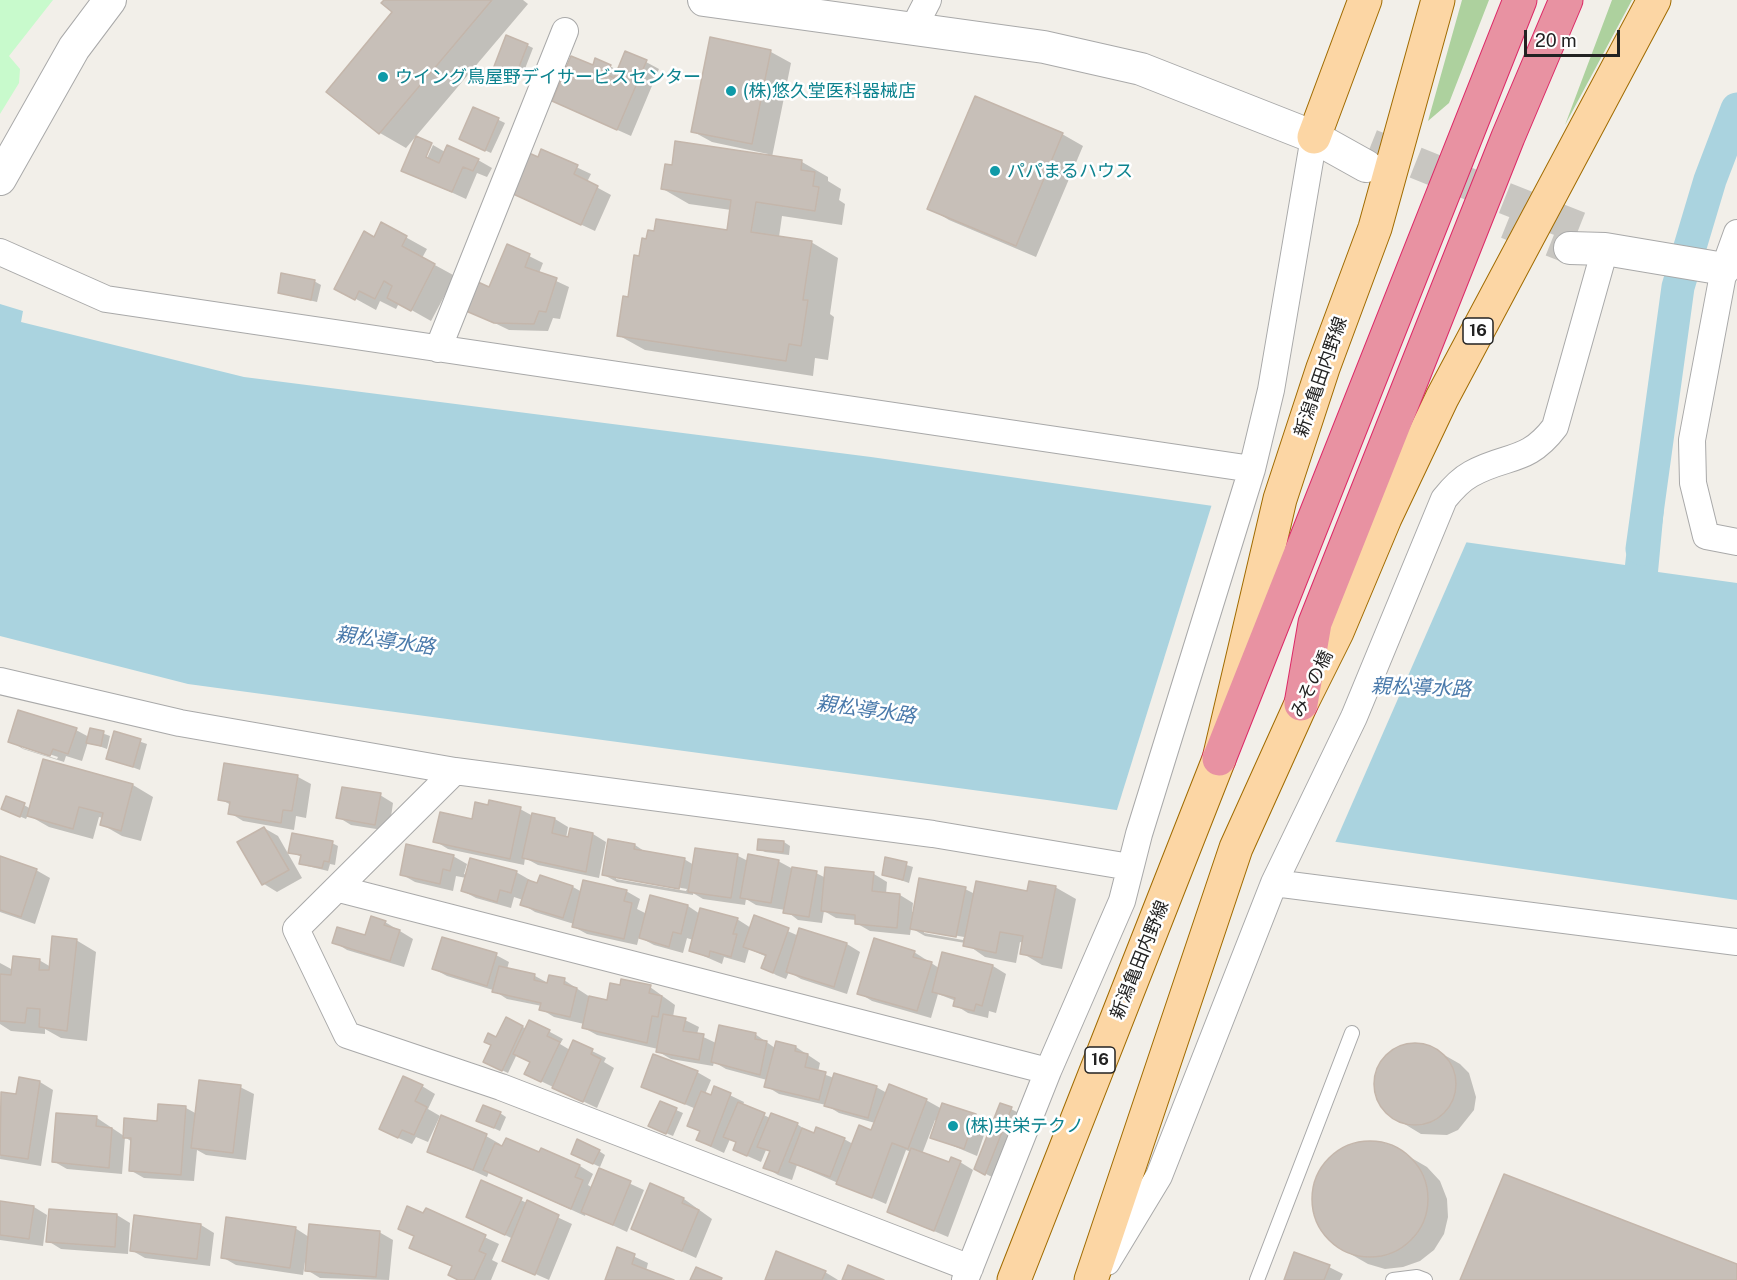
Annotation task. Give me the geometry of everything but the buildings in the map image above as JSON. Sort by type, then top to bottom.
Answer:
[{"type":"highway","points":[[1219,759],[1520,0]]},
{"type":"highway","points":[[1301,704],[1315,623],[1372,515],[1386,440],[1508,137],[1566,0]]},
{"type":"main road","points":[[1314,137],[1365,0]]},
{"type":"main road","name":"新潟亀田内野線","points":[[1014,1280],[1219,759],[1280,499],[1323,368],[1375,228],[1438,0]]},
{"type":"main road","name":"16","points":[[1372,515],[1442,398],[1654,0]]},
{"type":"main road","name":"みその橋","points":[[1094,1280],[1236,848],[1301,704]]},
{"type":"street","points":[[0,179],[74,48],[110,0]]},
{"type":"street","points":[[704,0],[912,31],[1044,47],[1140,69],[1314,137],[1368,155]]},
{"type":"street","points":[[912,31],[928,0]]},
{"type":"street","points":[[438,349],[565,32]]},
{"type":"street","points":[[455,771],[339,889],[296,929],[347,1035],[501,1087],[968,1274],[1048,1071],[1122,901],[1130,867],[1245,494],[1272,390],[1314,137]]},
{"type":"street","points":[[1737,233],[1717,268],[1692,440],[1693,483],[1706,536],[1737,542]]},
{"type":"street","points":[[1575,238],[1605,249],[1717,268]]},
{"type":"street","points":[[1094,1280],[1159,1176],[1274,883],[1354,717],[1431,525],[1444,499],[1457,484],[1478,471],[1529,453],[1544,442],[1555,427],[1605,249]]},
{"type":"street","points":[[0,252],[106,299],[1252,469]]},
{"type":"street","points":[[0,681],[180,723],[455,771],[933,834],[1130,867]]},
{"type":"street","points":[[1274,883],[1737,942]]},
{"type":"street","points":[[339,889],[1048,1071]]},
{"type":"lane","points":[[1257,1280],[1352,1033]]},
{"type":"lane","points":[[1393,1280],[1417,1277],[1425,1280]]},
{"type":"green space","points":[[0,0],[53,0],[9,56],[20,69],[19,83],[0,114]]},
{"type":"green space","points":[[1462,0],[1489,0],[1449,103],[1428,121]]},
{"type":"green space","points":[[1612,0],[1632,0],[1565,125]]},
{"type":"water","name":"親松導水路","points":[[0,304],[23,311],[21,322],[244,377],[871,457],[1625,565],[1632,503],[1664,508],[1658,572],[1737,583],[1737,900],[1047,800],[188,684],[0,636]]},
{"type":"pier","points":[[1212,504],[1467,541],[1334,845],[1116,813]]},
{"type":"waterway","points":[[1642,549],[1678,287],[1710,180],[1737,109]]},
{"type":"tunnel","points":[[1371,145],[1580,228]]},
{"type":"tunnel","points":[[1507,223],[1570,248]]},
{"type":"place","name":"ウイング鳥屋野デイサービスセンター","points":[[383,77]]},
{"type":"place","name":"(株)悠久堂医科器械店","points":[[731,91]]},
{"type":"place","name":"パパまるハウス","points":[[995,171]]},
{"type":"place","name":"(株)共栄テクノ","points":[[953,1126]]}]
